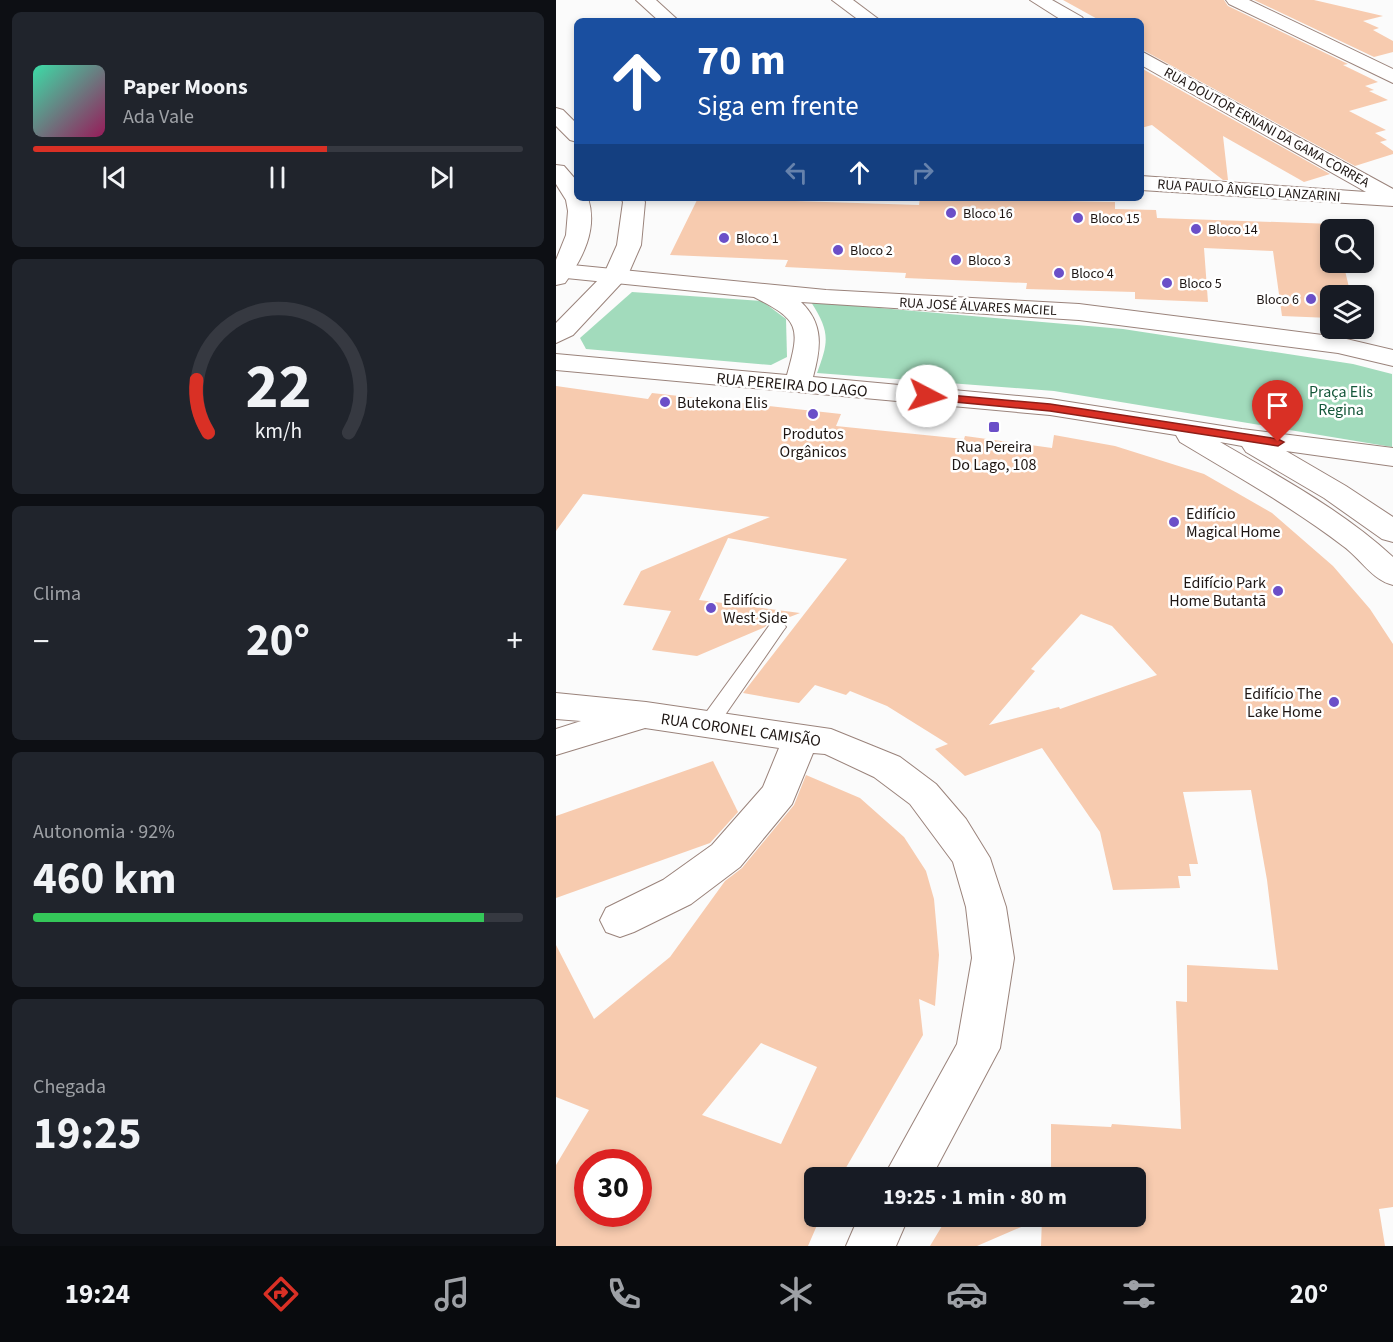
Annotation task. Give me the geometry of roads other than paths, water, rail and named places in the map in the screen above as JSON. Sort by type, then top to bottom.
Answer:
[{"type":"street","points":[[645,0],[666,18]]},
{"type":"street","points":[[841,0],[868,18]]},
{"type":"street","points":[[1039,0],[1071,18]]},
{"type":"street","points":[[1235,0],[1393,78]]},
{"type":"street","name":"RUA DOUTOR ERNANI DA GAMA CORREA","points":[[1144,59],[1393,199]]},
{"type":"street","points":[[556,114],[574,133]]},
{"type":"street","points":[[556,171],[574,194]]},
{"type":"street","name":"RUA PAULO ÂNGELO LANZARINI","points":[[1144,183],[1393,199]]},
{"type":"street","points":[[559,274],[572,251],[580,219],[577,201]]},
{"type":"street","points":[[556,335],[564,330],[615,277],[629,245],[634,201]]},
{"type":"street","name":"RUA JOSÉ ÁLVARES MACIEL","points":[[559,274],[615,277],[826,297],[1079,312],[1338,345],[1393,358]]},
{"type":"street","points":[[759,290],[793,307],[805,322],[808,347],[798,384]]},
{"type":"street","name":"RUA PEREIRA DO LAGO","points":[[556,362],[1050,407],[1242,437],[1393,457]]},
{"type":"street","points":[[1176,427],[1305,505],[1356,540],[1393,575]]},
{"type":"street","points":[[1242,437],[1334,492],[1393,532]]},
{"type":"street","name":"RUA CORONEL CAMISÃO","points":[[556,705],[709,723],[831,742],[887,767],[923,794],[952,830],[971,858],[986,907],[993,958],[978,1048],[912,1167]]},
{"type":"street","points":[[556,742],[646,715]]},
{"type":"street","points":[[620,920],[676,892],[726,856],[779,794],[801,736]]},
{"type":"street","points":[[870,1246],[880,1227]]},
{"type":"lane","points":[[709,723],[777,627]]},
{"type":"place","name":"Bloco 16","points":[[951,213]]},
{"type":"place","name":"Bloco 15","points":[[1078,218]]},
{"type":"place","name":"Bloco 14","points":[[1196,229]]},
{"type":"place","name":"Bloco 1","points":[[724,238]]},
{"type":"place","name":"Bloco 2","points":[[838,250]]},
{"type":"place","name":"Bloco 3","points":[[956,260]]},
{"type":"place","name":"Bloco 4","points":[[1059,273]]},
{"type":"place","name":"Bloco 5","points":[[1167,283]]},
{"type":"place","name":"Bloco 6","points":[[1311,299]]},
{"type":"place","name":"Butekona Elis","points":[[665,402]]},
{"type":"place","name":"Produtos Orgânicos","points":[[813,414]]},
{"type":"place","name":"Rua Pereira Do Lago, 108","points":[[994,427]]},
{"type":"place","name":"Edifício Magical Home","points":[[1174,522]]},
{"type":"place","name":"Edifício Park Home Butantã","points":[[1278,591]]},
{"type":"place","name":"Edifício West Side","points":[[711,608]]},
{"type":"place","name":"Edifício The Lake Home","points":[[1334,702]]},
{"type":"park label","name":"Praça Elis Regina","points":[[1341,400]]}]
